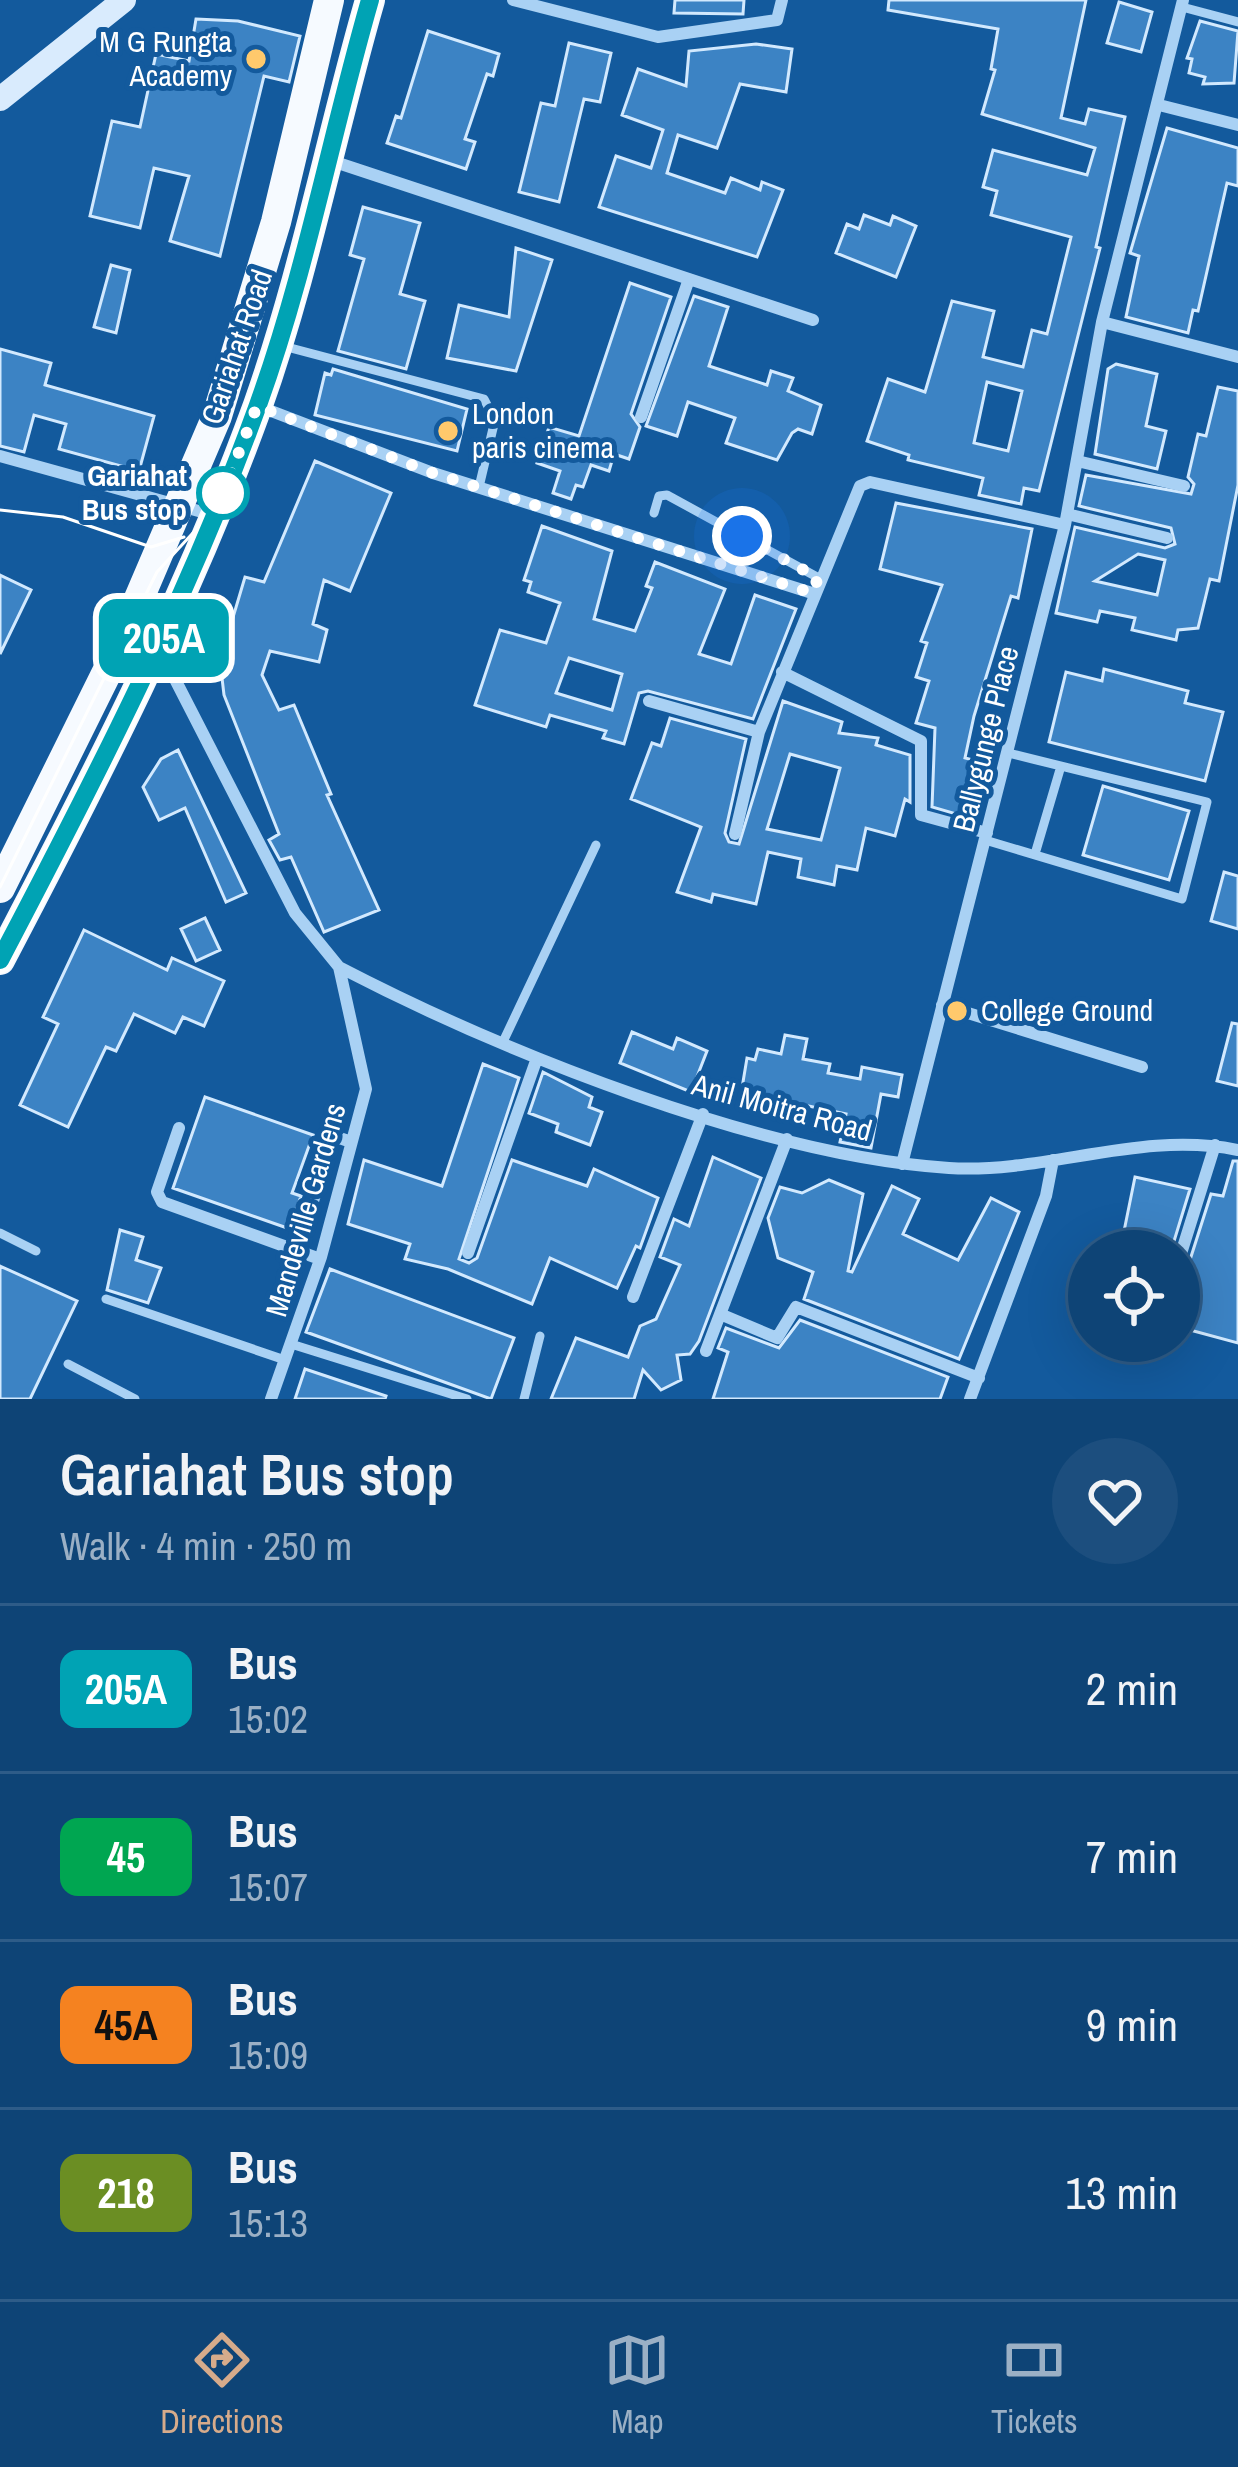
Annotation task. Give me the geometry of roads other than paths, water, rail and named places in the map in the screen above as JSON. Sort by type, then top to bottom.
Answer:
[{"type":"main road","points":[[0,99],[124,0]]},
{"type":"main road","name":"Gariahat Road","points":[[0,888],[129,623],[180,507],[244,336],[324,37],[329,0]]},
{"type":"main road","name":"Gariahat Road","points":[[0,960],[160,650],[257,406],[332,161],[370,0]]},
{"type":"street","points":[[513,0],[658,37],[777,20],[782,0]]},
{"type":"street","name":"Ballygunge Place","points":[[902,1164],[1066,519],[1102,322],[1183,3]]},
{"type":"street","points":[[1159,105],[1238,125]]},
{"type":"street","points":[[332,161],[813,320]]},
{"type":"street","points":[[641,417],[689,279]]},
{"type":"street","points":[[1102,322],[1238,357]]},
{"type":"street","points":[[257,406],[478,487],[812,593]]},
{"type":"street","points":[[0,456],[213,515]]},
{"type":"street","points":[[1077,461],[1184,486]]},
{"type":"street","points":[[735,834],[759,732],[782,671],[853,494],[870,482],[1167,538]]},
{"type":"street","points":[[129,623],[160,650]]},
{"type":"street","name":"Mandeville Gardens","points":[[160,650],[295,913],[339,967],[365,1089],[320,1259],[272,1399]]},
{"type":"street","points":[[782,671],[921,741],[921,815],[986,836]]},
{"type":"street","points":[[649,701],[759,732]]},
{"type":"street","name":"Anil Moitra Road","points":[[339,967],[537,1058],[703,1114],[902,1164],[955,1169],[1053,1160],[1115,1147],[1215,1145],[1238,1150]]},
{"type":"street","points":[[942,1005],[1142,1067]]},
{"type":"street","points":[[467,1253],[537,1058]]},
{"type":"street","points":[[633,1297],[703,1114]]},
{"type":"street","points":[[179,1128],[157,1192],[162,1202],[320,1259]]},
{"type":"street","points":[[298,1251],[334,1136],[351,1142]]},
{"type":"street","points":[[706,1351],[788,1138]]},
{"type":"street","points":[[1188,1230],[1215,1145]]},
{"type":"street","points":[[970,1399],[1046,1196],[1053,1160]]},
{"type":"street","points":[[720,1314],[777,1338],[796,1307],[980,1378]]},
{"type":"lane","points":[[1183,3],[1238,22]]},
{"type":"lane","points":[[278,344],[484,399],[495,419],[478,487]]},
{"type":"lane","points":[[654,513],[659,496],[667,495],[818,578]]},
{"type":"lane","points":[[986,836],[1182,899],[1207,802],[1008,753]]},
{"type":"lane","points":[[1035,854],[1061,766]]},
{"type":"lane","points":[[502,1044],[596,844]]},
{"type":"lane","points":[[0,1233],[36,1251]]},
{"type":"lane","points":[[106,1299],[285,1360]]},
{"type":"lane","points":[[524,1399],[541,1336]]},
{"type":"lane","points":[[291,1344],[467,1399]]},
{"type":"lane","points":[[68,1364],[135,1399]]},
{"type":"tram line","points":[[0,887],[157,572],[203,522],[214,497],[286,288],[357,0]]},
{"type":"tram line","points":[[0,510],[63,517],[151,547],[184,537]]},
{"type":"place","name":"M G Rungta Academy","points":[[256,59]]},
{"type":"place","name":"London paris cinema","points":[[448,431]]},
{"type":"place","name":"Gariahat Bus stop","points":[[223,493]]},
{"type":"place","name":"College Ground","points":[[957,1011]]}]
